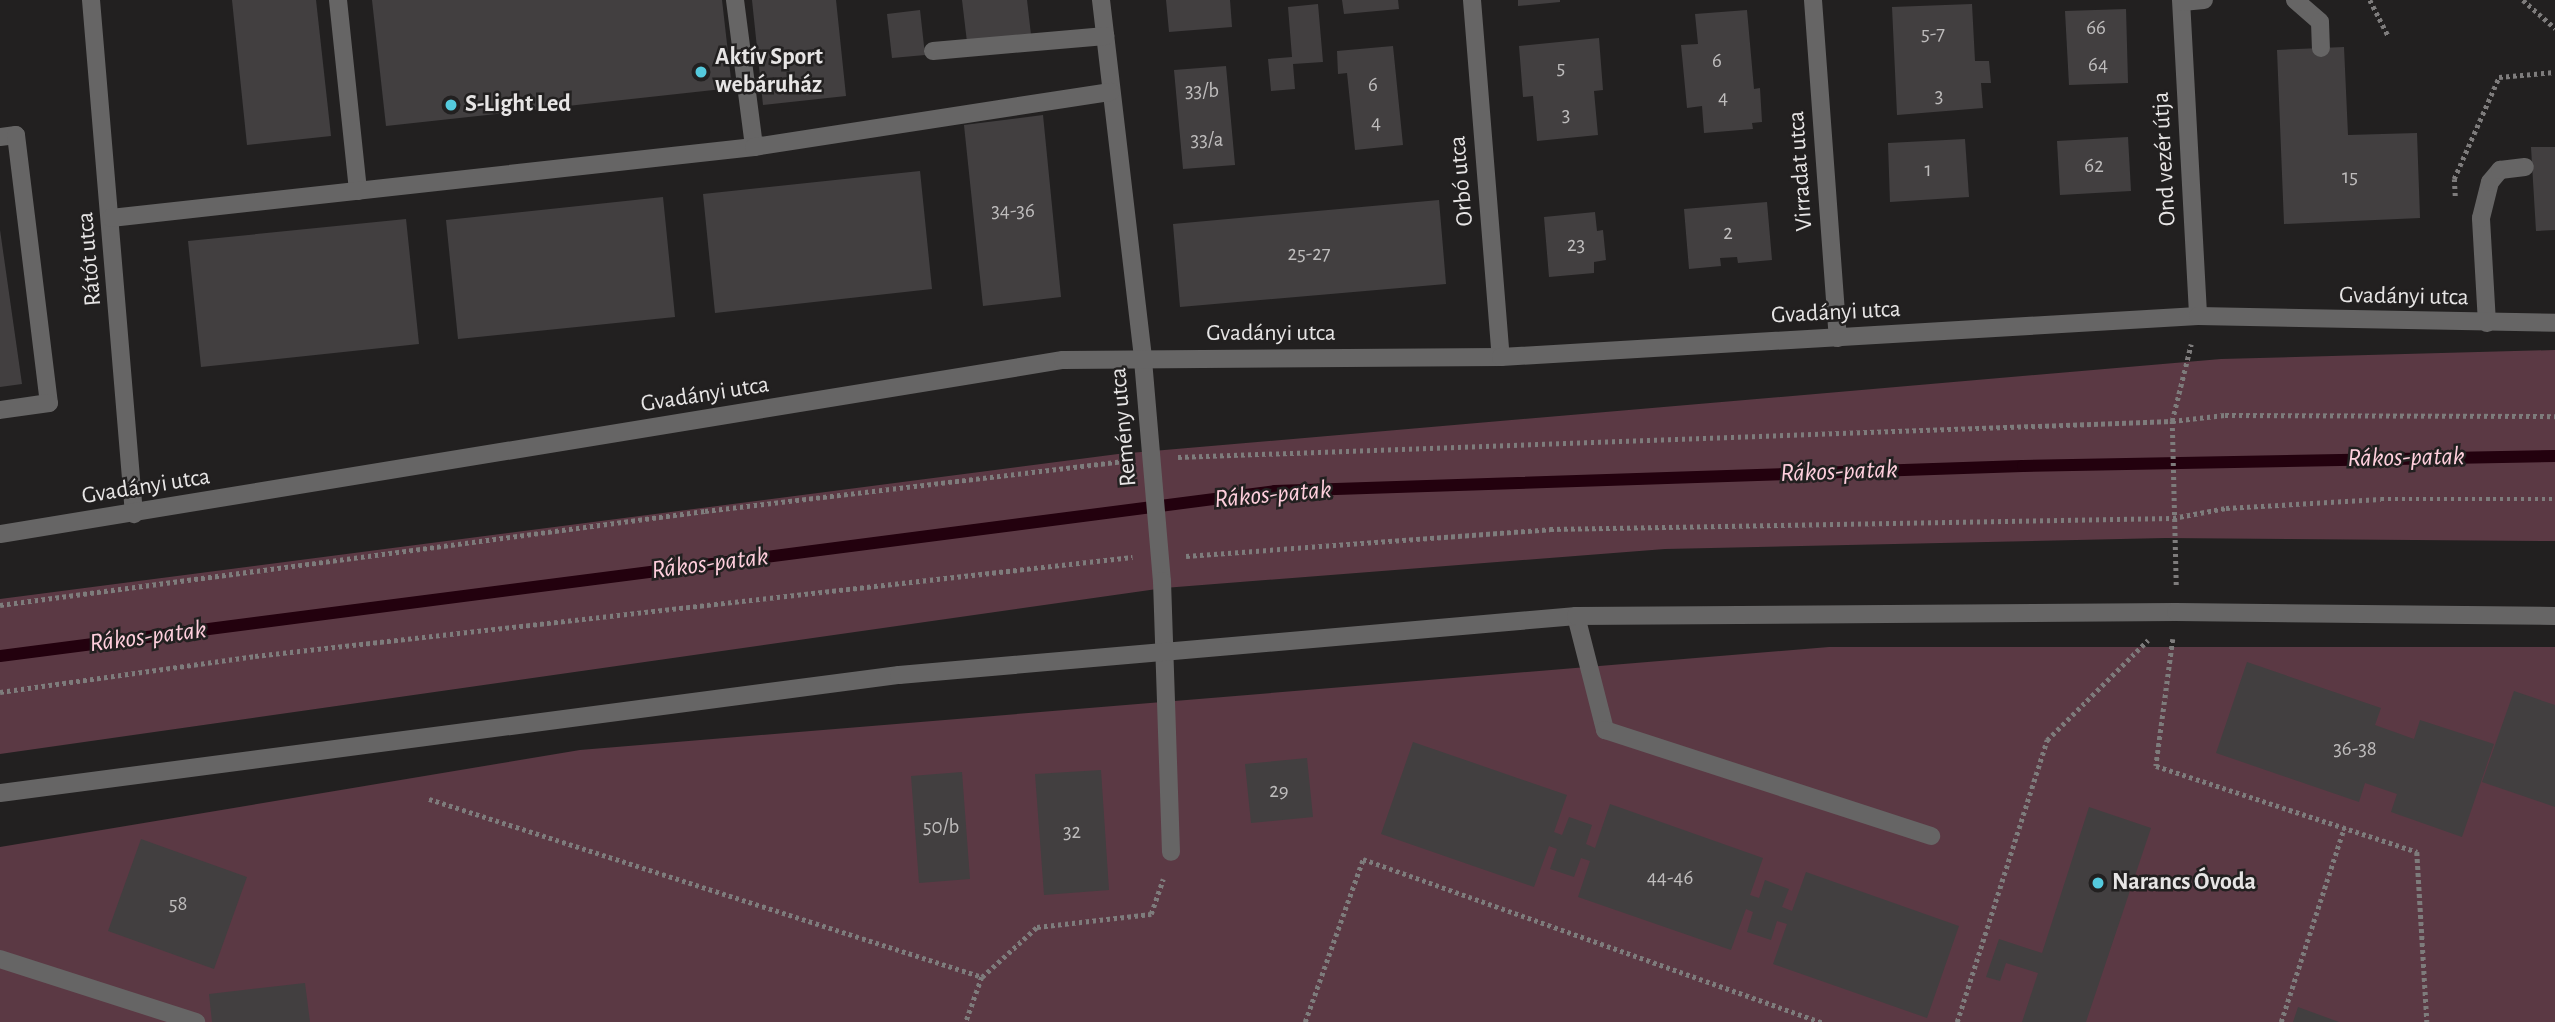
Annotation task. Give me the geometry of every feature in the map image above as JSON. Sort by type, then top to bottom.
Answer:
[{"type":"street","name":"Rátót utca","points":[[91,0],[134,514]]},
{"type":"street","points":[[338,0],[358,191]]},
{"type":"street","points":[[735,0],[754,147]]},
{"type":"street","name":"Remény utca","points":[[1101,0],[1143,360],[1168,653],[1171,852]]},
{"type":"street","name":"Orbó utca","points":[[1472,0],[1501,357]]},
{"type":"street","name":"Virradat utca","points":[[1813,0],[1839,338]]},
{"type":"street","points":[[2181,1],[2204,0]]},
{"type":"street","points":[[2295,0],[2320,22],[2321,48]]},
{"type":"street","name":"Ond vezér útja","points":[[2181,1],[2198,316]]},
{"type":"street","points":[[933,51],[1105,36]]},
{"type":"street","points":[[111,218],[754,147],[1111,92]]},
{"type":"street","points":[[0,137],[16,135],[49,403],[0,410]]},
{"type":"street","points":[[2487,323],[2481,218],[2490,182],[2500,170],[2525,167]]},
{"type":"street","name":"Gvadányi utca","points":[[0,534],[1063,360],[1501,357],[2198,316],[2555,323]]},
{"type":"street","points":[[0,793],[899,675],[1576,615],[2176,612],[2555,616]]},
{"type":"street","points":[[1576,615],[1605,730],[1931,836]]},
{"type":"street","points":[[0,959],[196,1022]]},
{"type":"path","points":[[2370,0],[2388,35]]},
{"type":"path","points":[[2523,0],[2555,28]]},
{"type":"path","points":[[2481,218],[2455,216],[2454,179],[2499,77],[2555,72]]},
{"type":"path","points":[[2198,316],[2172,421],[2176,612],[2156,766],[2417,852],[2427,1022]]},
{"type":"path","points":[[0,606],[1151,456],[2172,421],[2225,415],[2555,416]]},
{"type":"path","points":[[0,692],[296,651],[1159,553],[1550,529],[2173,518],[2226,508],[2381,499],[2555,499]]},
{"type":"path","points":[[1957,1022],[2047,740],[2176,612]]},
{"type":"path","points":[[429,799],[982,977]]},
{"type":"path","points":[[2281,1022],[2344,828]]},
{"type":"path","points":[[966,1022],[982,977],[1037,926],[1152,914],[1171,852]]},
{"type":"path","points":[[1305,1022],[1363,859],[1822,1022]]},
{"type":"shaded area","points":[[2555,350],[2555,541],[2165,538],[1665,549],[1164,588],[0,754],[0,599],[1118,454],[2221,359]]},
{"type":"shaded area","points":[[1829,647],[2555,647],[2555,1022],[0,1022],[0,847],[580,750]]},
{"type":"building","points":[[232,0],[316,0],[331,136],[247,145]]},
{"type":"building","points":[[372,0],[722,0],[732,88],[386,126]]},
{"type":"building","points":[[752,0],[836,0],[846,96],[763,105]]},
{"type":"building","points":[[962,0],[1027,0],[1031,35],[967,42]]},
{"type":"building","points":[[1166,0],[1230,0],[1232,27],[1169,32]]},
{"type":"building","points":[[1342,0],[1398,0],[1399,9],[1344,14]]},
{"type":"building","points":[[1518,0],[1560,0],[1560,2],[1518,6]]},
{"type":"building","points":[[1318,4],[1323,62],[1293,64],[1295,89],[1271,91],[1268,59],[1292,57],[1288,7]]},
{"type":"building","points":[[1972,4],[1975,61],[1989,61],[1991,83],[1981,83],[1983,108],[1897,115],[1892,7]]},
{"type":"building","points":[[2126,9],[2128,83],[2069,85],[2065,11]]},
{"type":"building","points":[[920,10],[925,55],[892,58],[887,14]]},
{"type":"building","points":[[1747,10],[1754,89],[1760,88],[1762,122],[1752,123],[1753,129],[1704,133],[1702,106],[1687,108],[1681,45],[1698,44],[1695,14]]},
{"type":"building","points":[[1599,38],[1603,90],[1594,91],[1598,135],[1537,141],[1533,96],[1523,97],[1519,46]]},
{"type":"building","points":[[1393,46],[1403,145],[1355,150],[1347,73],[1338,74],[1337,51]]},
{"type":"building","points":[[2344,47],[2348,135],[2417,133],[2420,218],[2284,224],[2277,50]]},
{"type":"building","points":[[1226,66],[1235,165],[1183,169],[1174,70]]},
{"type":"building","points":[[1043,115],[1061,297],[983,306],[964,125]]},
{"type":"building","points":[[2128,137],[2131,191],[2060,195],[2057,141]]},
{"type":"building","points":[[1965,139],[1969,197],[1890,202],[1888,143]]},
{"type":"building","points":[[2531,147],[2555,147],[2555,230],[2536,231]]},
{"type":"building","points":[[920,171],[932,289],[715,313],[703,194]]},
{"type":"building","points":[[663,197],[675,317],[458,339],[446,220]]},
{"type":"building","points":[[1439,200],[1446,284],[1180,307],[1173,224]]},
{"type":"building","points":[[1767,202],[1772,260],[1738,263],[1737,257],[1720,258],[1721,266],[1689,269],[1684,209]]},
{"type":"building","points":[[1595,212],[1597,231],[1603,230],[1606,260],[1594,262],[1594,273],[1549,277],[1544,217]]},
{"type":"building","points":[[406,219],[419,344],[201,367],[188,241]]},
{"type":"building","points":[[0,230],[22,384],[0,387]]},
{"type":"building","points":[[2247,662],[2381,708],[2375,725],[2414,739],[2420,720],[2494,744],[2462,837],[2391,812],[2397,794],[2365,783],[2359,802],[2216,753]]},
{"type":"building","points":[[2514,691],[2555,705],[2555,807],[2482,782]]},
{"type":"building","points":[[1413,742],[1567,795],[1554,832],[1562,835],[1569,817],[1592,825],[1586,844],[1595,848],[1610,804],[1763,858],[1750,895],[1759,898],[1765,880],[1789,889],[1782,907],[1792,911],[1806,872],[1959,926],[1927,1018],[1773,964],[1787,924],[1777,921],[1771,940],[1747,932],[1753,912],[1746,909],[1731,950],[1578,897],[1590,861],[1581,858],[1574,877],[1550,869],[1557,849],[1549,846],[1534,887],[1381,834]]},
{"type":"building","points":[[1307,758],[1313,817],[1251,823],[1245,764]]},
{"type":"building","points":[[1101,770],[1109,890],[1044,895],[1035,774]]},
{"type":"building","points":[[962,772],[970,879],[919,883],[911,776]]},
{"type":"building","name":"Narancs Óvoda","points":[[2089,807],[2151,828],[2086,1022],[2022,1022],[2038,973],[2006,963],[2000,981],[1986,977],[1999,939],[2042,953]]},
{"type":"building","points":[[141,839],[247,877],[214,969],[108,931]]},
{"type":"building","points":[[305,983],[310,1022],[212,1022],[209,994]]},
{"type":"building","points":[[2298,1007],[2339,1022],[2293,1022]]},
{"type":"waterway","name":"Rákos-patak","points":[[0,656],[1275,491],[2023,466],[2555,456]]},
{"type":"place","name":"Aktív Sport webáruház","points":[[701,72]]},
{"type":"place","name":"S-Light Led","points":[[451,105]]},
{"type":"place","name":"Narancs Óvoda","points":[[2098,883]]}]
